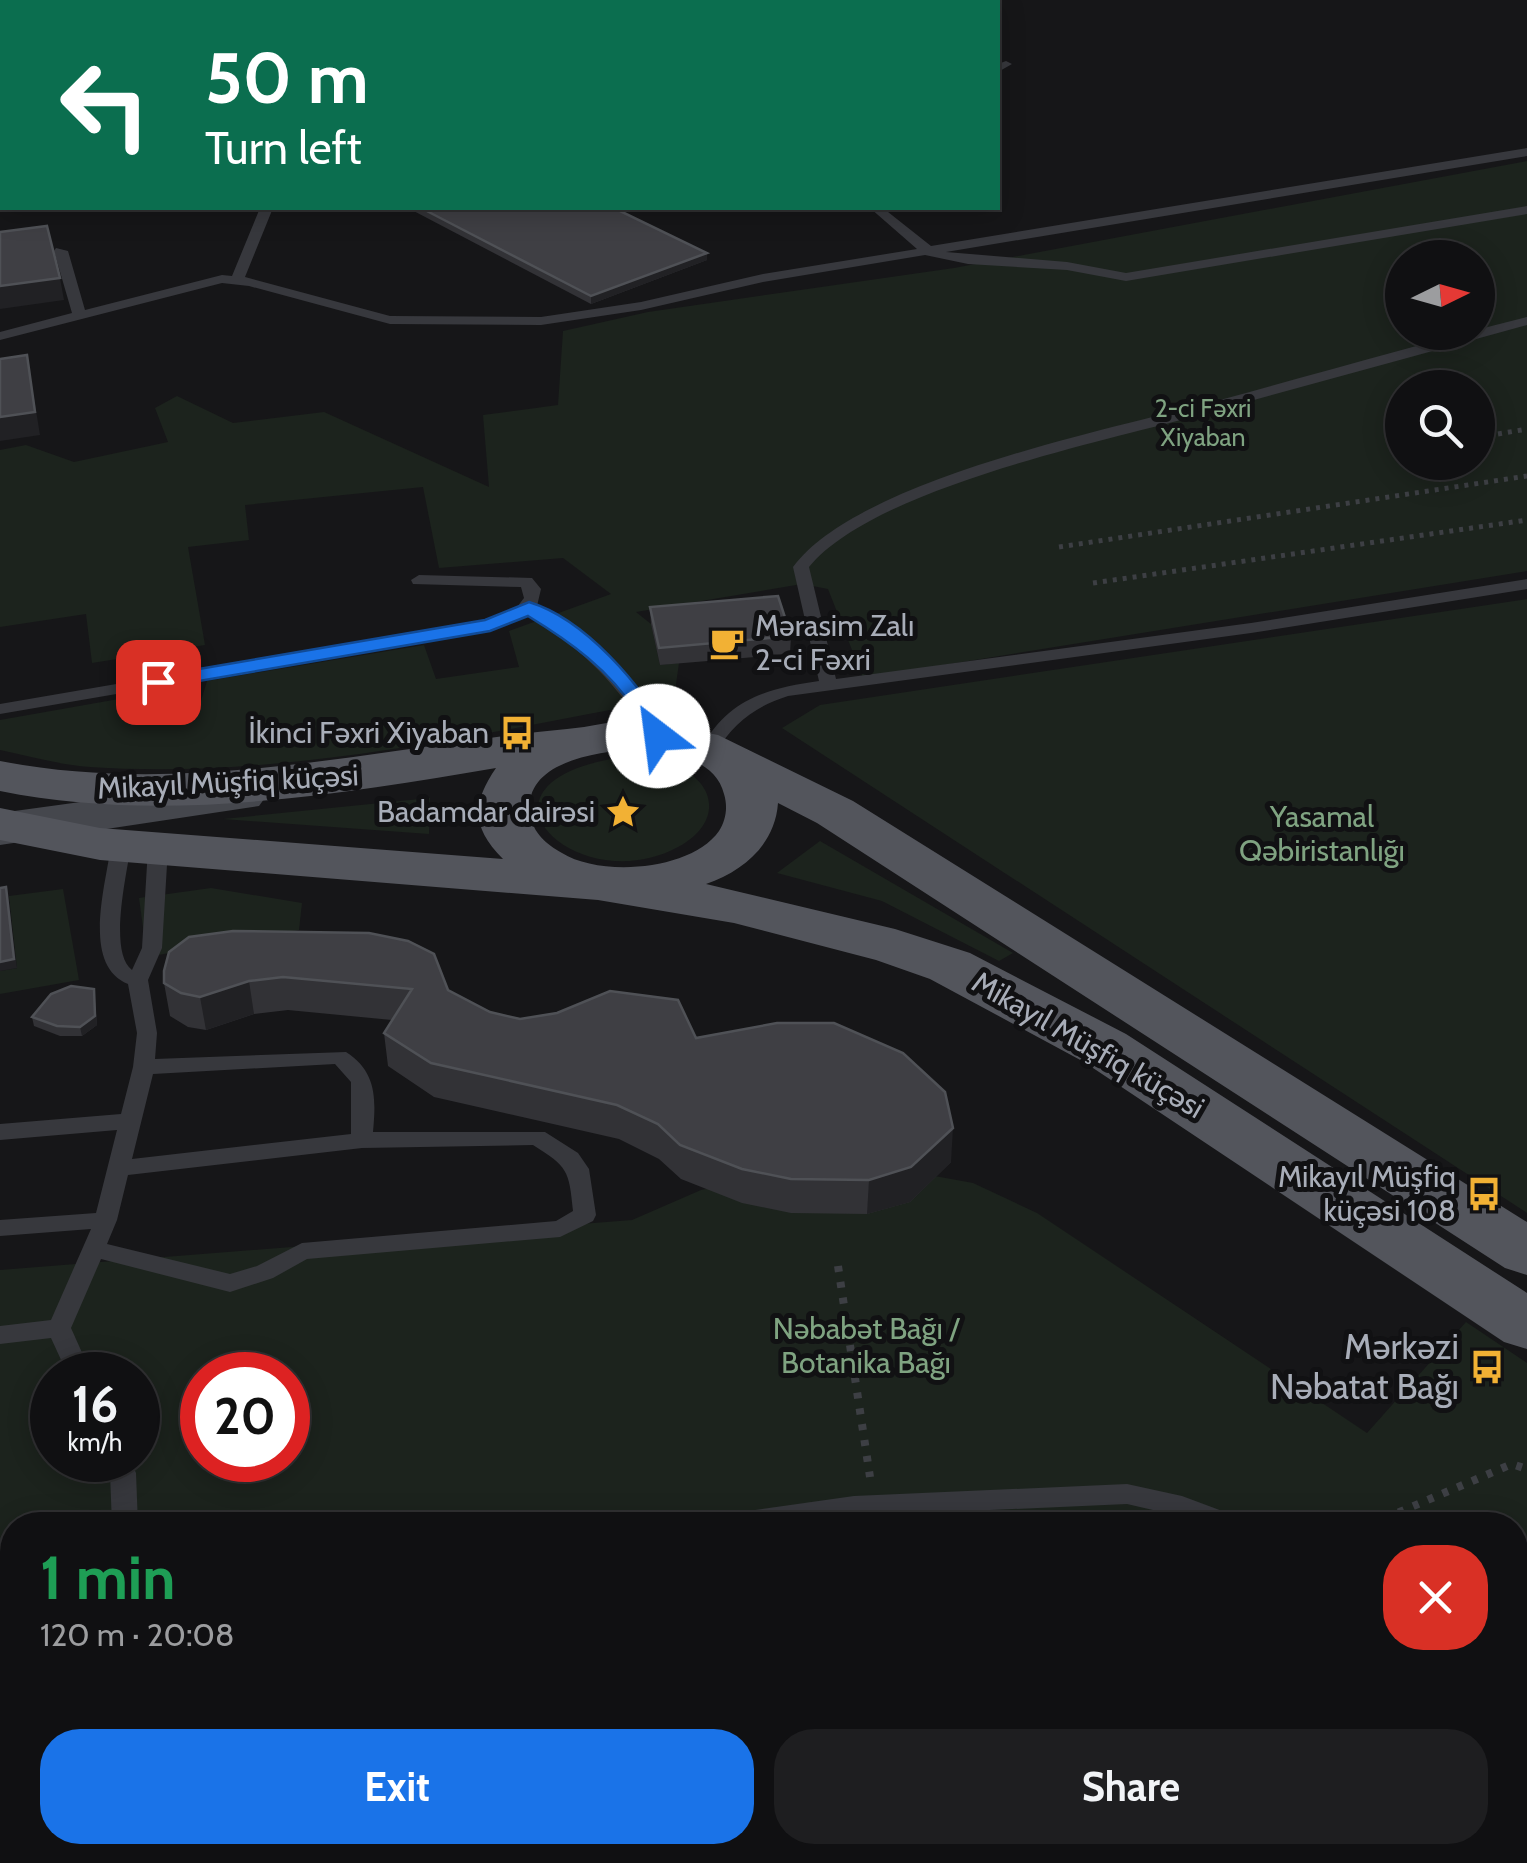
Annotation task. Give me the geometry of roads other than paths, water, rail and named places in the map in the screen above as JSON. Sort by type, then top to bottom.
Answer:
[{"type":"main road","points":[[2,835],[598,883],[642,883],[684,875],[718,859],[742,838],[754,814],[751,789],[735,767],[683,742],[594,737],[558,748],[528,764],[508,786],[500,811],[507,835],[527,857],[559,874],[598,883]]},
{"type":"main road","name":"Mikayıl Müşfiq küçəsi","points":[[0,776],[66,789],[140,793],[397,771],[594,737]]},
{"type":"main road","name":"Mikayıl Müşfiq küçəsi","points":[[683,742],[790,787],[847,819],[1527,1252]]},
{"type":"main road","points":[[2,835],[397,771]]},
{"type":"main road","name":"Mikayıl Müşfiq küçəsi","points":[[598,883],[735,906],[895,947],[950,966],[1105,1048],[1527,1325]]},
{"type":"lane","points":[[0,336],[212,281],[238,279],[390,320],[488,324],[591,316],[728,284],[1527,152]]},
{"type":"lane","points":[[238,279],[265,210]]},
{"type":"lane","points":[[878,210],[931,253],[968,260],[1066,266],[1126,278],[1527,210]]},
{"type":"lane","points":[[61,251],[80,315]]},
{"type":"lane","points":[[828,684],[801,566],[809,552],[845,529],[950,482],[1028,456],[1527,322]]},
{"type":"lane","points":[[420,580],[526,582],[533,589],[529,608]]},
{"type":"lane","points":[[529,608],[581,640],[644,708],[683,742],[719,729],[752,702],[828,684],[1252,628],[1527,584]]},
{"type":"lane","points":[[0,709],[490,626],[529,608]]},
{"type":"lane","points":[[127,845],[113,905],[112,960],[119,971],[138,980]]},
{"type":"lane","points":[[70,1352],[60,1328],[106,1220],[144,1066],[147,1033],[138,980],[152,948],[127,845]]},
{"type":"lane","points":[[144,1066],[339,1057],[353,1064],[366,1091],[362,1140]]},
{"type":"lane","points":[[0,1132],[130,1121]]},
{"type":"lane","points":[[94,1249],[230,1282],[265,1272],[302,1251],[560,1229],[585,1214],[581,1176],[570,1158],[537,1138],[362,1140],[120,1168]]},
{"type":"lane","points":[[0,1228],[106,1220]]},
{"type":"lane","points":[[0,1335],[60,1328]]},
{"type":"lane","points":[[123,1482],[124,1512]]},
{"type":"lane","points":[[820,1512],[874,1505],[1126,1494],[1198,1512]]},
{"type":"place","name":"Mərasim Zalı 2-ci Fəxri","points":[[727,643]]},
{"type":"place","name":"İkinci Fəxri Xiyaban","points":[[517,733]]},
{"type":"place","name":"Badamdar dairəsi","points":[[623,812]]},
{"type":"place","name":"Mikayıl Müşfiq küçəsi 108","points":[[1484,1194]]},
{"type":"place","name":"Mərkəzi Nəbatat Bağı","points":[[1487,1367]]},
{"type":"park label","name":"2-ci Fəxri Xiyaban","points":[[1203,422]]},
{"type":"park label","name":"Yasamal Qəbiristanlığı","points":[[1322,834]]},
{"type":"park label","name":"Nəbabət Bağı / Botanika Bağı","points":[[866,1346]]}]
